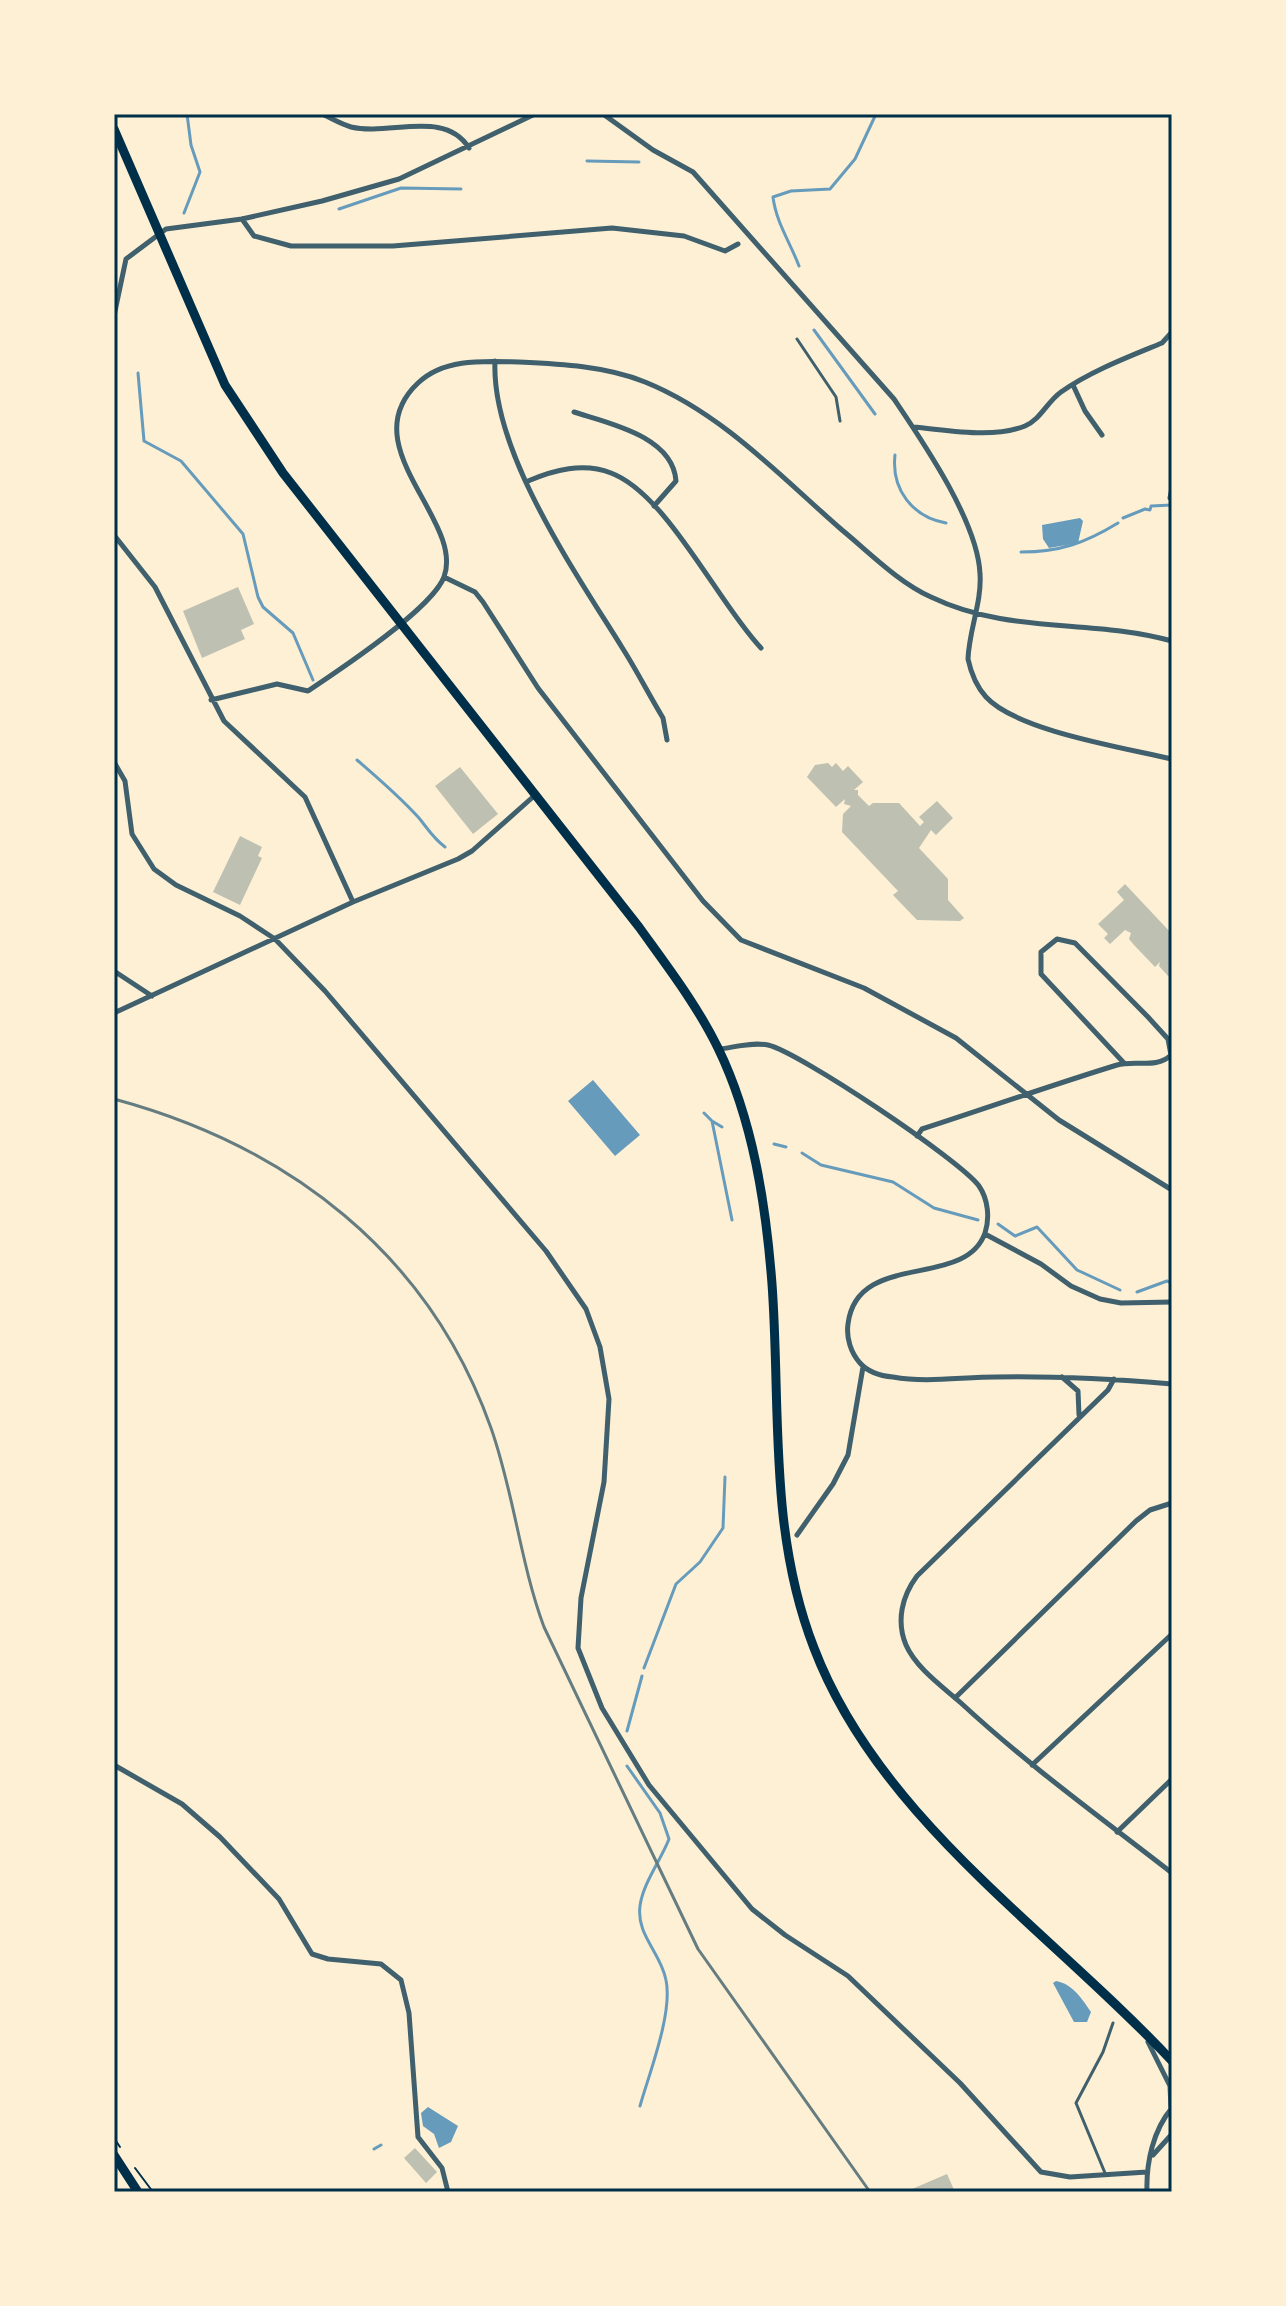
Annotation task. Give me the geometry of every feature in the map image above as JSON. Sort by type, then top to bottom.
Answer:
[{"type":"main road","points":[[114,129],[240,411],[283,473],[403,622],[534,796],[639,927],[679,983],[719,1049],[751,1143],[761,1192],[772,1287],[782,1529],[803,1615],[822,1668],[850,1724],[899,1791],[945,1841],[1172,2061]]},
{"type":"main road","points":[[118,2152],[138,2192]]},
{"type":"street","points":[[322,114],[350,127],[442,126],[462,136],[469,148]]},
{"type":"street","points":[[114,316],[126,259],[159,235],[176,227],[242,219],[322,201],[399,179],[535,114]]},
{"type":"street","points":[[603,114],[653,150],[693,172],[894,399],[913,427],[973,538],[981,575],[968,659],[974,679],[987,699],[1013,715],[1068,734],[1172,759]]},
{"type":"street","points":[[242,219],[248,231],[260,239],[319,248],[442,243],[612,228],[684,236],[725,251],[738,244]]},
{"type":"street","points":[[1162,343],[1172,332]]},
{"type":"street","points":[[913,427],[1004,431],[1037,418],[1052,400],[1073,385],[1172,340]]},
{"type":"street","points":[[211,700],[277,684],[308,691],[403,622],[432,595],[444,577],[444,542],[418,496],[400,447],[400,410],[417,383],[433,372],[454,364],[495,361],[601,370],[644,381],[684,400],[726,429],[900,577],[928,596],[975,616],[1115,629],[1172,641]]},
{"type":"street","points":[[495,361],[494,377],[504,425],[545,522],[663,718],[667,740]]},
{"type":"street","points":[[1073,385],[1085,411],[1102,435]]},
{"type":"street","points":[[574,412],[632,433],[668,458],[675,467],[676,481],[654,506]]},
{"type":"street","points":[[528,481],[553,470],[575,467],[610,472],[627,482],[654,506],[740,626],[761,648]]},
{"type":"street","points":[[1170,498],[1172,488]]},
{"type":"street","points":[[114,535],[155,587],[224,721],[305,797],[353,902]]},
{"type":"street","points":[[444,577],[475,592],[538,688],[703,901],[733,933],[751,945],[864,988],[909,1010],[956,1038],[1059,1120],[1172,1190]]},
{"type":"street","points":[[114,762],[125,781],[132,834],[154,869],[176,885],[240,916],[275,939],[325,991],[435,1118],[546,1251],[581,1301],[592,1323],[609,1399],[607,1458],[577,1631],[586,1675],[627,1751],[695,1844],[752,1909],[785,1935],[848,1976],[990,2115],[1041,2172],[1070,2177],[1147,2172]]},
{"type":"street","points":[[114,1013],[353,902],[472,851],[534,796]]},
{"type":"street","points":[[917,1136],[922,1129],[1124,1063],[1167,1059],[1171,1055],[1168,1039],[1075,943],[1067,939],[1049,943],[1038,963],[1041,974],[1124,1063]]},
{"type":"street","points":[[114,971],[153,997]]},
{"type":"street","points":[[719,1049],[755,1043],[784,1051],[917,1136],[961,1169],[981,1189],[987,1206],[985,1234],[974,1249],[953,1262],[886,1277],[862,1294],[849,1315],[849,1345],[863,1367],[875,1374],[908,1379],[1059,1377],[1172,1384]]},
{"type":"street","points":[[985,1234],[1029,1256],[1071,1286],[1100,1299],[1121,1303],[1172,1302]]},
{"type":"street","points":[[797,1535],[833,1484],[848,1455],[863,1367]]},
{"type":"street","points":[[1059,1377],[1078,1391],[1079,1416]]},
{"type":"street","points":[[1114,1379],[1108,1390],[917,1576],[903,1599],[905,1643],[913,1658],[1032,1765],[1172,1873]]},
{"type":"street","points":[[955,1698],[1136,1521],[1150,1510],[1172,1503]]},
{"type":"street","points":[[1032,1765],[1172,1634]]},
{"type":"street","points":[[114,1765],[182,1804],[220,1837],[279,1899],[312,1954],[328,1959],[381,1964],[401,1980],[409,2013],[418,2137],[442,2168],[448,2192]]},
{"type":"street","points":[[1117,1832],[1172,1779]]},
{"type":"street","points":[[1131,2018],[1156,2055],[1170,2086],[1171,2108],[1161,2123],[1149,2158],[1147,2192]]},
{"type":"street","points":[[1149,2158],[1172,2134]]},
{"type":"lane","points":[[797,339],[836,397],[840,421]]},
{"type":"lane","points":[[1105,2173],[1076,2103],[1103,2052],[1113,2023]]},
{"type":"path","points":[[114,2138],[118,2152]]},
{"type":"path","points":[[130,2161],[153,2192]]},
{"type":"water","points":[[1080,518],[1083,521],[1078,543],[1049,548],[1043,539],[1042,525]]},
{"type":"water","points":[[593,1080],[640,1135],[615,1156],[568,1101]]},
{"type":"water","points":[[1056,1981],[1072,1989],[1084,2002],[1091,2012],[1087,2022],[1074,2022],[1053,1983]]},
{"type":"water","points":[[428,2107],[458,2126],[451,2142],[439,2148],[434,2134],[423,2126],[421,2113]]},
{"type":"building","points":[[238,587],[254,624],[241,630],[245,639],[202,658],[183,611]]},
{"type":"building","points":[[828,763],[832,767],[836,763],[843,771],[848,766],[863,782],[854,790],[858,790],[858,795],[869,806],[873,803],[899,803],[920,826],[924,822],[919,817],[937,801],[953,818],[936,835],[931,830],[919,848],[948,879],[948,900],[964,918],[960,921],[917,920],[893,895],[898,891],[842,832],[843,814],[851,806],[844,804],[845,799],[836,807],[807,777],[815,765]]},
{"type":"building","points":[[460,767],[498,814],[473,834],[435,786]]},
{"type":"building","points":[[240,836],[262,847],[258,856],[262,858],[240,905],[213,892]]},
{"type":"building","points":[[1125,884],[1172,934],[1172,973],[1168,976],[1159,966],[1160,962],[1155,967],[1134,945],[1129,939],[1131,933],[1125,930],[1110,944],[1104,938],[1108,934],[1098,924],[1124,900],[1117,892]]},
{"type":"building","points":[[415,2148],[437,2172],[426,2183],[404,2158]]},
{"type":"building","points":[[947,2174],[955,2192],[905,2192]]},
{"type":"waterway","points":[[184,213],[200,172],[191,145],[187,114]]},
{"type":"waterway","points":[[799,266],[780,223],[773,197],[791,191],[830,189],[855,159],[876,114]]},
{"type":"waterway","points":[[587,161],[639,162]]},
{"type":"waterway","points":[[339,209],[401,188],[461,189]]},
{"type":"waterway","points":[[814,330],[875,414]]},
{"type":"waterway","points":[[138,373],[144,441],[181,461],[243,534],[258,597],[263,607],[293,633],[313,680]]},
{"type":"waterway","points":[[895,455],[897,480],[907,500],[924,515],[946,523]]},
{"type":"waterway","points":[[1123,518],[1150,510],[1151,506],[1172,505]]},
{"type":"waterway","points":[[1021,552],[1072,545],[1118,523]]},
{"type":"waterway","points":[[357,760],[404,803],[445,847]]},
{"type":"waterway","points":[[704,1113],[712,1121],[732,1220]]},
{"type":"waterway","points":[[712,1121],[722,1127]]},
{"type":"waterway","points":[[774,1144],[786,1147]]},
{"type":"waterway","points":[[802,1153],[821,1165],[893,1182],[934,1208],[978,1220]]},
{"type":"waterway","points":[[998,1224],[1015,1236],[1037,1227],[1077,1270],[1120,1290]]},
{"type":"waterway","points":[[1137,1292],[1167,1281],[1172,1283]]},
{"type":"waterway","points":[[644,1668],[676,1584],[700,1562],[723,1528],[725,1477]]},
{"type":"waterway","points":[[627,1731],[642,1676]]},
{"type":"waterway","points":[[627,1766],[660,1813],[669,1839],[640,1906],[642,1926],[663,1970],[667,1994],[659,2043],[640,2106]]},
{"type":"waterway","points":[[374,2149],[381,2145]]},
{"type":"railway","points":[[114,1099],[178,1119],[238,1146],[293,1178],[344,1216],[390,1259],[430,1309],[464,1366],[491,1428],[544,1627],[698,1949],[870,2192]]}]
